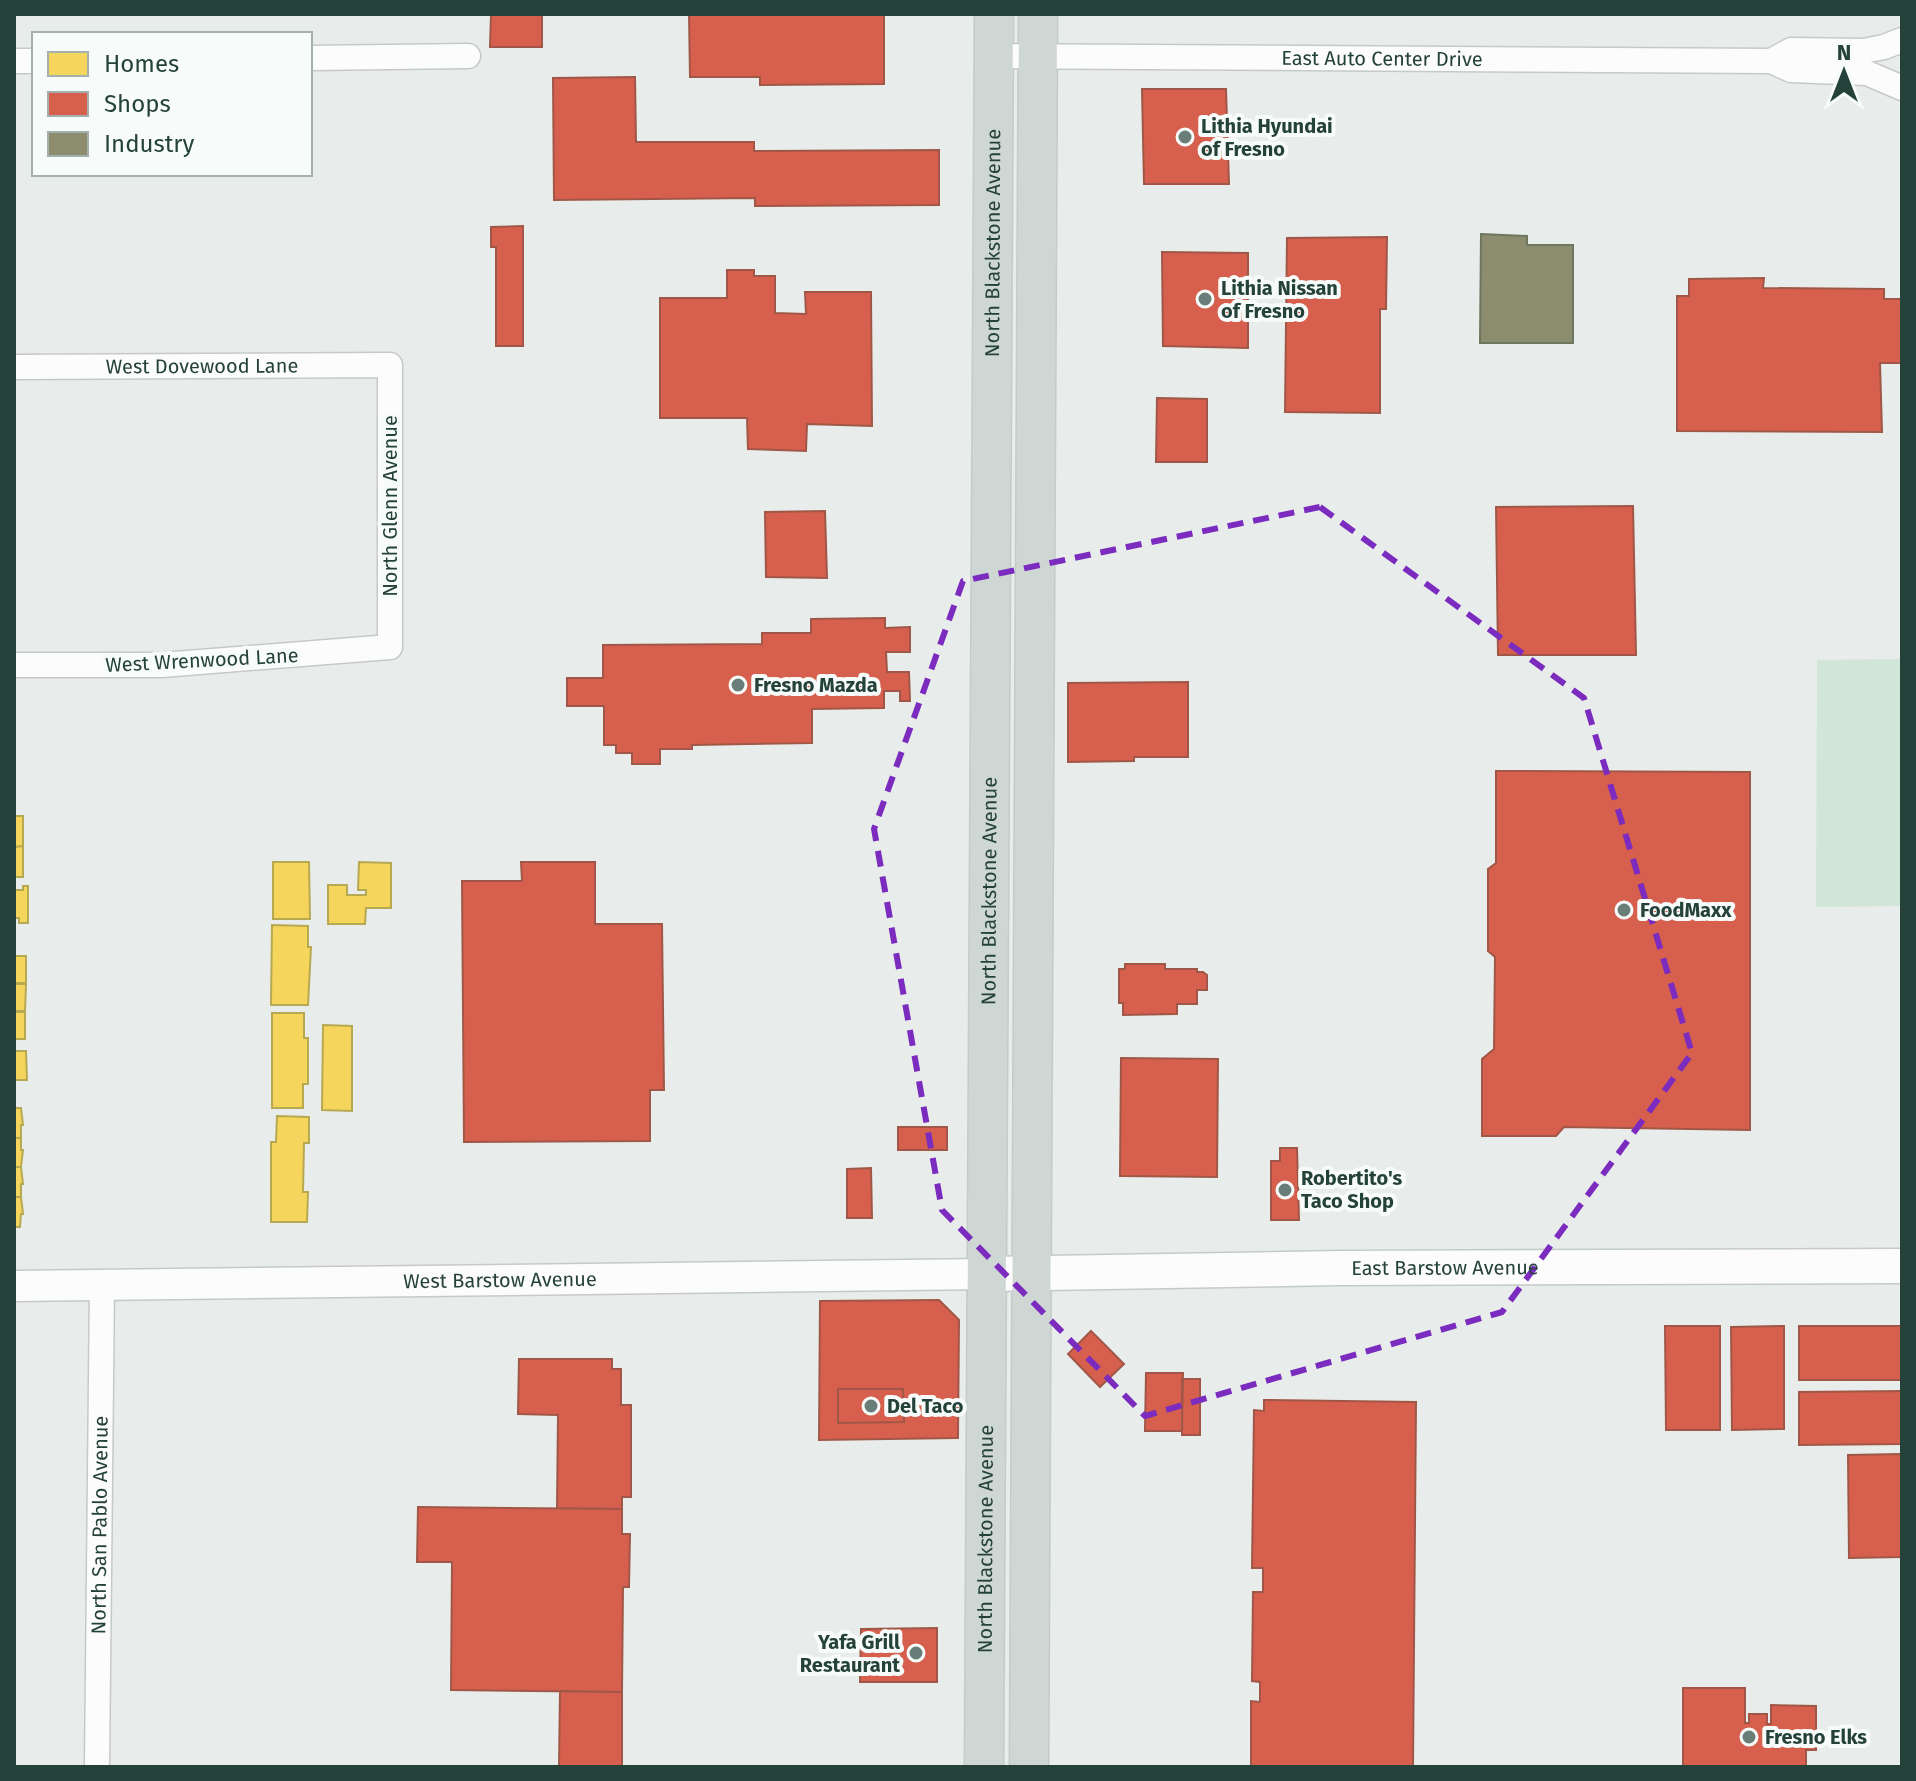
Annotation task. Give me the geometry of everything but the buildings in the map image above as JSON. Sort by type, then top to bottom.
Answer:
[{"type":"main road","name":"North Blackstone Avenue","points":[[984,1767],[994,14]]},
{"type":"main road","points":[[1029,1767],[1038,14]]},
{"type":"main road","name":"East Barstow Avenue","points":[[987,1274],[1032,1271],[1902,1266]]},
{"type":"street","name":"East Auto Center Drive","points":[[1771,61],[1791,50],[1863,51],[1902,40]]},
{"type":"street","points":[[312,58],[468,56]]},
{"type":"street","name":"East Auto Center Drive","points":[[994,56],[1771,61],[1791,70],[1867,73],[1902,88]]},
{"type":"street","name":"West Dovewood Lane","points":[[14,367],[390,365]]},
{"type":"street","name":"North Glenn Avenue","points":[[390,365],[390,647]]},
{"type":"street","name":"West Wrenwood Lane","points":[[14,665],[162,665],[390,647]]},
{"type":"street","name":"West Barstow Avenue","points":[[14,1286],[987,1274]]},
{"type":"street","name":"North San Pablo Avenue","points":[[97,1767],[102,1284]]},
{"type":"highlighted area","points":[[1320,507],[1584,698],[1692,1053],[1502,1312],[1145,1416],[942,1210],[874,829],[963,581]]},
{"type":"green space","points":[[1902,659],[1902,906],[1816,907],[1817,660]]},
{"type":"place","name":"Lithia Hyundai of Fresno","points":[[1185,137]]},
{"type":"place","name":"Lithia Nissan of Fresno","points":[[1205,299]]},
{"type":"place","name":"Fresno Mazda","points":[[738,685]]},
{"type":"place","name":"FoodMaxx","points":[[1624,910]]},
{"type":"place","name":"Robertito's Taco Shop","points":[[1285,1190]]},
{"type":"place","name":"Del Taco","points":[[871,1406]]},
{"type":"place","name":"Yafa Grill Restaurant","points":[[916,1653]]},
{"type":"place","name":"Fresno Elks","points":[[1749,1737]]}]
